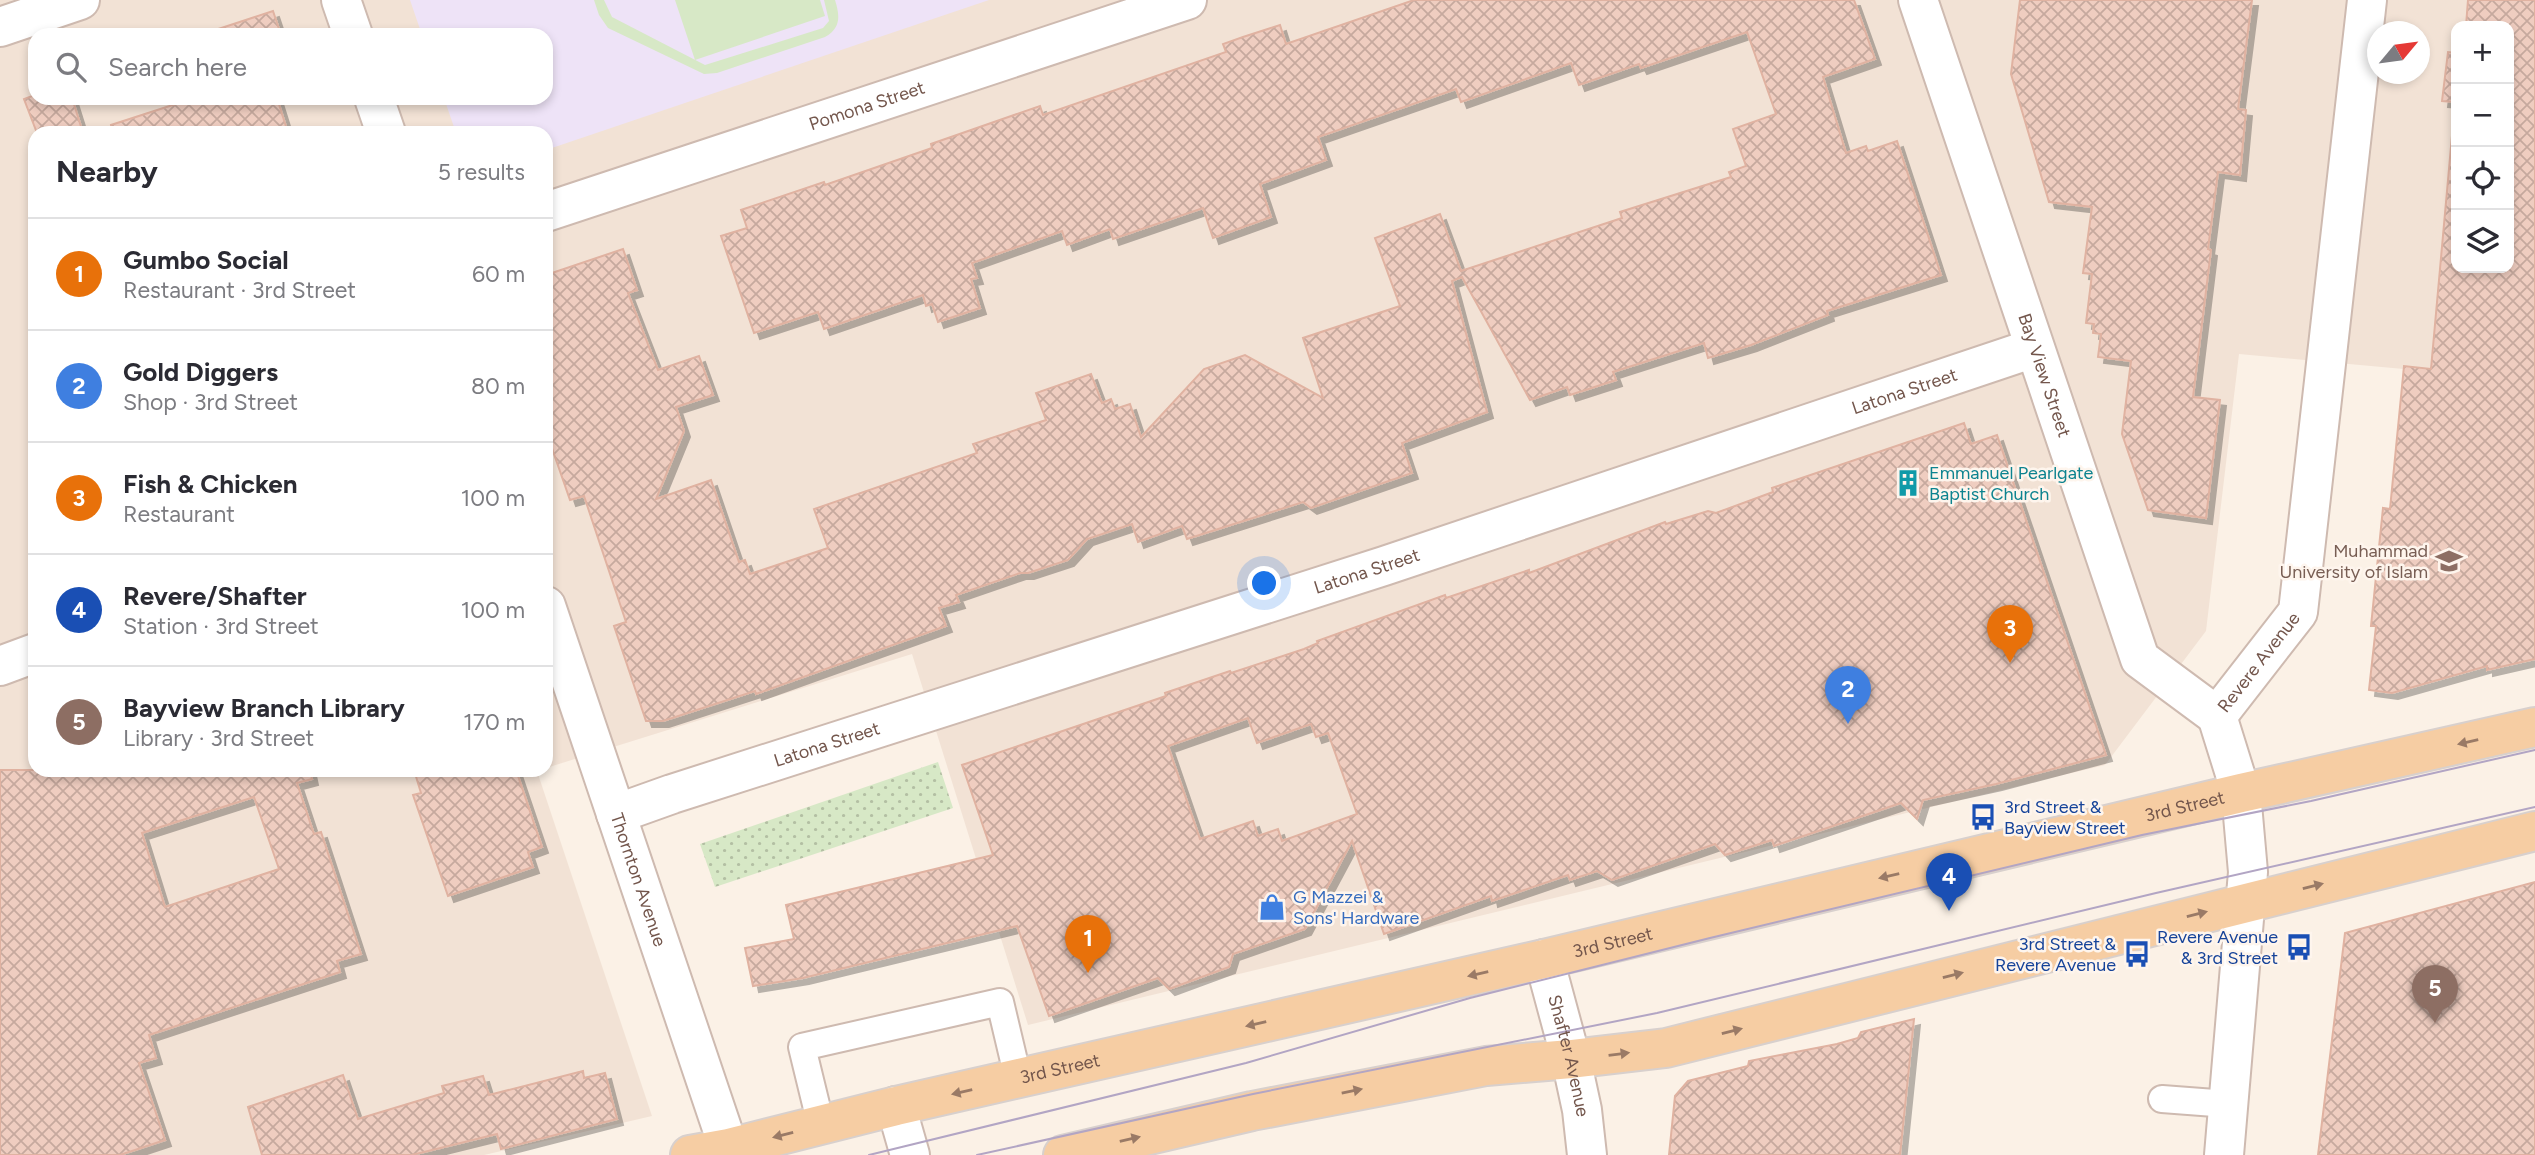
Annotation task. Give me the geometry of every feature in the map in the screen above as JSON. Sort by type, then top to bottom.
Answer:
[{"type":"main road","name":"3rd Street","points":[[690,1155],[730,1152],[896,1106],[1544,959],[2241,793],[2535,727]]},
{"type":"main road","points":[[1063,1155],[1252,1111],[1486,1066],[1666,1048],[2535,831]]},
{"type":"street","points":[[0,27],[80,0]]},
{"type":"street","points":[[341,0],[351,28]]},
{"type":"street","name":"Pomona Street","points":[[553,210],[1187,0]]},
{"type":"street","name":"Bay View Street","points":[[1918,0],[2140,659],[2217,716]]},
{"type":"street","name":"Revere Avenue","points":[[2224,1155],[2248,872],[2241,793],[2217,716],[2298,612],[2367,0]]},
{"type":"street","points":[[376,105],[384,126]]},
{"type":"street","name":"Latona Street","points":[[617,814],[672,794],[1384,566],[2034,348]]},
{"type":"street","name":"Thornton Avenue","points":[[553,627],[730,1152]]},
{"type":"street","points":[[0,666],[28,656]]},
{"type":"street","name":"Shafter Avenue","points":[[1544,959],[1572,1059],[1587,1155]]},
{"type":"street","points":[[896,1106],[909,1155]]},
{"type":"lane","points":[[821,1125],[802,1047],[1000,1002],[1018,1079]]},
{"type":"lane","points":[[2162,1099],[2228,1104]]},
{"type":"shaded area","points":[[0,0],[2535,0],[2535,381],[2239,354],[2206,631],[2105,765],[1028,1025],[912,654],[553,766],[553,126],[28,126],[28,777],[539,777],[652,1116],[484,1155],[0,1155]]},
{"type":"shaded area","points":[[410,0],[989,0],[553,148],[553,126],[454,126],[446,105],[553,105],[553,28],[420,28]]},
{"type":"green space","points":[[594,0],[604,0],[612,17],[705,65],[823,28],[829,21],[824,0],[835,0],[838,16],[837,26],[825,37],[717,73],[704,74],[608,28],[599,15]]},
{"type":"green space","points":[[675,0],[820,0],[825,16],[695,60]]},
{"type":"green space","points":[[938,762],[953,808],[715,887],[700,844]]},
{"type":"building","points":[[1414,0],[1854,0],[1875,59],[1823,77],[1846,153],[1866,146],[1868,151],[1897,141],[1941,275],[1827,311],[1828,315],[1751,345],[1708,358],[1704,343],[1613,372],[1616,380],[1570,395],[1567,387],[1530,400],[1462,277],[1452,281],[1487,412],[1402,443],[1412,473],[1311,508],[1303,502],[1187,539],[1182,526],[1138,542],[1132,524],[1087,539],[1068,560],[956,595],[959,602],[939,608],[946,626],[756,694],[755,691],[663,721],[646,721],[614,626],[626,622],[584,496],[570,500],[553,451],[553,273],[623,249],[637,290],[628,293],[658,370],[699,356],[713,395],[676,407],[684,431],[656,499],[711,480],[739,562],[745,560],[750,574],[828,548],[814,509],[977,453],[973,444],[1046,420],[1036,393],[1091,374],[1102,403],[1111,399],[1115,409],[1130,404],[1141,437],[1204,369],[1245,355],[1323,398],[1303,338],[1400,306],[1375,238],[1440,214],[1461,271],[1622,218],[1620,212],[1731,177],[1729,172],[1746,166],[1733,129],[1776,114],[1747,32],[1641,68],[1639,64],[1579,85],[1571,63],[1461,102],[1456,89],[1318,137],[1326,160],[1260,184],[1271,217],[1213,238],[1203,208],[1113,239],[1110,229],[1067,245],[1062,231],[972,263],[977,278],[971,279],[980,308],[938,322],[932,304],[926,306],[923,295],[824,329],[818,312],[754,333],[721,236],[747,228],[741,210],[824,182],[825,185],[932,148],[931,144],[1040,106],[1043,115],[1226,52],[1223,44],[1280,25],[1286,44]]},
{"type":"building","points":[[2020,0],[2252,0],[2238,109],[2246,110],[2240,175],[2218,172],[2193,397],[2220,400],[2206,518],[2148,510],[2122,434],[2131,361],[2098,357],[2101,334],[2093,333],[2094,324],[2086,323],[2092,274],[2083,273],[2092,207],[2049,202],[2011,74]]},
{"type":"building","points":[[2468,0],[2535,0],[2535,659],[2487,670],[2487,666],[2392,693],[2369,690],[2376,626],[2371,626],[2383,508],[2390,509],[2404,366],[2431,369],[2451,146],[2451,273],[2514,273],[2514,21],[2466,21]]},
{"type":"building","points":[[273,11],[279,28],[221,28]]},
{"type":"building","points":[[2448,52],[2451,52],[2451,102],[2442,101]]},
{"type":"building","points":[[28,98],[28,105],[74,105],[81,126],[34,126],[24,99]]},
{"type":"building","points":[[173,105],[279,105],[286,126],[111,126]]},
{"type":"building","points":[[1964,423],[1971,444],[1997,435],[2106,755],[1923,800],[1917,819],[1901,803],[1774,846],[1772,840],[1725,855],[1715,844],[1612,880],[1597,871],[1570,880],[1568,875],[1492,901],[1491,896],[1384,934],[1352,841],[1305,929],[1233,954],[1229,967],[1169,989],[1158,978],[1049,1016],[1017,926],[803,978],[753,986],[745,948],[794,939],[786,905],[993,855],[962,765],[1166,696],[1165,693],[1304,649],[1318,643],[1317,641],[1445,595],[1446,598],[1529,570],[1529,573],[1665,522],[1666,524],[1708,511],[1716,513],[1773,492],[1772,488]],"holes":[[[1248,718],[1257,743],[1311,724],[1316,737],[1328,733],[1357,814],[1282,841],[1278,829],[1258,836],[1253,821],[1200,839],[1168,746]]]},
{"type":"building","points":[[0,770],[28,770],[28,777],[312,777],[297,783],[314,834],[321,832],[361,954],[337,961],[340,972],[149,1035],[156,1058],[139,1063],[165,1140],[120,1155],[0,1155]],"holes":[[[254,797],[279,869],[165,907],[142,833]]]},
{"type":"building","points":[[416,777],[518,777],[542,847],[528,852],[533,867],[448,896],[413,795],[421,793]]},
{"type":"building","points":[[2535,882],[2535,1155],[2318,1155],[2345,933]]},
{"type":"building","points":[[1914,1019],[1900,1155],[1669,1155],[1675,1096],[1688,1081],[1748,1066],[1749,1061],[1837,1044],[1858,1038],[1861,1032]]},
{"type":"building","points":[[583,1071],[584,1078],[605,1073],[617,1119],[501,1149],[497,1134],[412,1155],[262,1155],[248,1107],[343,1075],[358,1119],[444,1093],[442,1086],[483,1076],[489,1095]]},
{"type":"tram line","points":[[869,1155],[1246,1063],[1470,998],[1710,938],[2142,835],[2311,801],[2535,750]]},
{"type":"tram line","points":[[977,1155],[1253,1094],[1657,1013],[2156,893],[2535,807]]},
{"type":"place","name":"Emmanuel Pearlgate Baptist Church","points":[[1908,483]]},
{"type":"place","name":"Muhammad University of Islam","points":[[2449,561]]},
{"type":"place","name":"Fish & Chicken","points":[[2010,663]]},
{"type":"place","name":"Gold Diggers","points":[[1848,724]]},
{"type":"place","name":"3rd Street & Bayview Street","points":[[1983,817]]},
{"type":"place","name":"G Mazzei & Sons' Hardware","points":[[1272,907]]},
{"type":"place","name":"Revere/Shafter","points":[[1949,911]]},
{"type":"place","name":"Revere Avenue & 3rd Street","points":[[2299,947]]},
{"type":"place","name":"3rd Street & Revere Avenue","points":[[2137,954]]},
{"type":"place","name":"Gumbo Social","points":[[1088,973]]},
{"type":"place","name":"Bayview Branch Library","points":[[2435,1023]]}]
